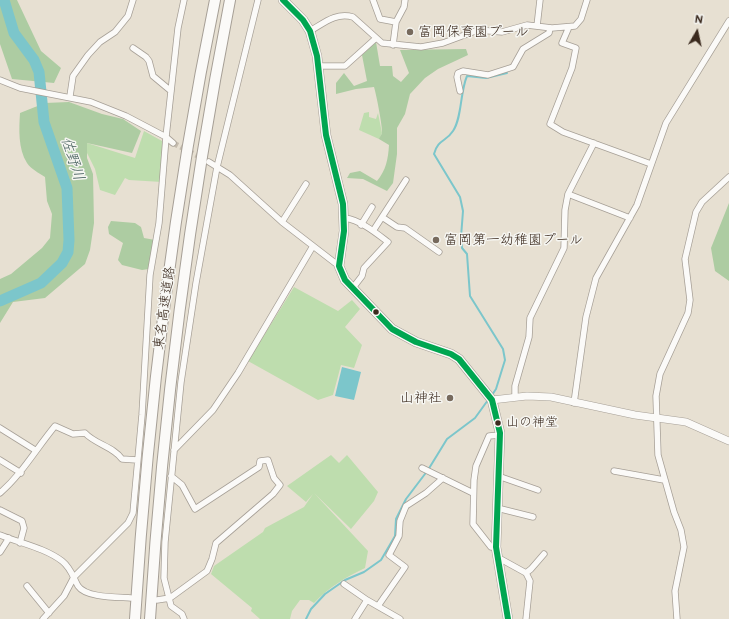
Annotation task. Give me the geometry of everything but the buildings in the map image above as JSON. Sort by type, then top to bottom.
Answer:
[{"type":"highway","name":"東名高速道路","points":[[135,619],[148,451],[166,296],[185,164],[216,0]]},
{"type":"highway","name":"東名高速道路","points":[[150,619],[166,414],[181,289],[198,174],[230,0]]},
{"type":"main road","points":[[283,0],[303,20],[310,31],[318,66],[326,135],[345,218],[339,266],[345,280],[392,329],[416,342],[452,354],[459,360],[492,400],[498,417],[500,435],[496,547],[508,619]]},
{"type":"street","points":[[70,96],[73,76],[88,55],[100,42],[116,32],[128,16],[133,0]]},
{"type":"street","points":[[43,619],[64,596],[74,576],[128,523],[133,513],[142,415],[150,276],[159,223],[166,137],[178,28],[184,0]]},
{"type":"street","points":[[184,619],[182,614],[171,606],[164,578],[165,542],[181,382],[196,283],[217,167],[258,0]]},
{"type":"street","points":[[373,0],[380,19],[396,22]]},
{"type":"street","points":[[393,44],[396,22],[404,7],[405,0]]},
{"type":"street","points":[[536,26],[540,0]]},
{"type":"street","points":[[310,31],[334,18],[346,15],[352,17],[382,43],[421,47],[436,45],[478,30],[502,32],[527,25],[550,28],[575,26],[580,20],[587,0]]},
{"type":"street","points":[[574,402],[590,295],[596,278],[637,205],[666,123],[729,21]]},
{"type":"street","points":[[569,27],[562,43],[576,48],[572,68],[550,124],[563,132],[651,164]]},
{"type":"street","points":[[460,91],[457,78],[458,73],[463,71],[488,75],[513,68],[521,52],[549,33],[550,28]]},
{"type":"street","points":[[318,66],[345,66],[375,38]]},
{"type":"street","points":[[133,48],[146,57],[149,61],[153,76],[171,91]]},
{"type":"street","points":[[0,80],[20,88],[70,96],[91,102],[126,116],[166,137],[173,143]]},
{"type":"street","points":[[515,397],[515,386],[529,337],[530,318],[564,248],[565,210],[568,194],[594,143]]},
{"type":"street","points":[[209,162],[230,175],[282,222],[339,266]]},
{"type":"street","points":[[677,619],[675,591],[684,547],[681,530],[664,480],[658,455],[656,396],[660,374],[688,313],[690,300],[685,259],[696,212],[702,202],[729,178]]},
{"type":"street","points":[[373,231],[406,180]]},
{"type":"street","points":[[282,222],[306,184]]},
{"type":"street","points":[[568,194],[630,218]]},
{"type":"street","points":[[361,224],[372,207]]},
{"type":"street","points":[[382,217],[397,227],[405,228],[439,252]]},
{"type":"street","points":[[345,218],[361,224],[388,242],[364,268],[362,276],[352,289]]},
{"type":"street","points":[[174,450],[213,410],[238,374],[313,246]]},
{"type":"street","points":[[492,400],[536,395],[635,415],[686,422],[729,441]]},
{"type":"street","points":[[0,493],[21,473],[36,450],[55,426],[73,434],[85,433],[91,439],[119,454],[122,459],[137,460]]},
{"type":"street","points":[[0,428],[36,450]]},
{"type":"street","points":[[496,547],[491,547],[473,524],[473,493],[476,466],[484,445],[489,436],[500,435]]},
{"type":"street","points":[[0,460],[21,473]]},
{"type":"street","points":[[157,600],[170,598],[207,571],[216,543],[273,494],[280,485],[274,478],[268,460],[260,461],[259,467],[194,509],[182,485],[171,476]]},
{"type":"street","points":[[422,468],[473,493]]},
{"type":"street","points":[[614,471],[664,480]]},
{"type":"street","points":[[498,476],[538,490]]},
{"type":"street","points":[[378,606],[405,567],[389,555],[399,536],[400,521],[404,510],[408,503],[426,494],[443,478]]},
{"type":"street","points":[[497,508],[533,517]]},
{"type":"street","points":[[0,510],[22,521],[24,528],[20,543]]},
{"type":"street","points":[[0,535],[57,558],[72,572],[79,588],[85,592],[95,595],[131,598]]},
{"type":"street","points":[[0,552],[9,538]]},
{"type":"street","points":[[526,573],[544,554]]},
{"type":"street","points":[[497,557],[526,573],[530,581],[526,619]]},
{"type":"street","points":[[344,584],[367,600],[400,619]]},
{"type":"street","points":[[27,586],[49,613]]},
{"type":"street","points":[[355,619],[367,600]]},
{"type":"green space","points":[[0,0],[17,0],[41,51],[61,68],[54,83],[12,79],[0,44]]},
{"type":"green space","points":[[376,42],[380,66],[392,66],[393,76],[401,82],[409,73],[400,50],[466,49],[468,55],[438,69],[425,78],[410,94],[405,114],[397,128],[397,154],[393,183],[387,191],[363,179],[347,178],[350,173],[360,171],[377,181],[383,173],[386,164],[389,145],[379,139],[382,134],[382,130],[374,87],[356,89],[336,94],[336,83],[344,73],[354,86],[367,81],[362,55]]},
{"type":"green space","points":[[69,102],[102,114],[123,119],[141,131],[132,153],[87,143],[87,158],[93,174],[94,223],[90,250],[85,264],[45,298],[13,302],[0,323],[0,279],[11,274],[42,248],[50,238],[52,214],[47,201],[45,177],[35,171],[27,163],[22,152],[19,126],[20,113],[45,103]]},
{"type":"green space","points":[[369,112],[369,117],[376,119],[378,113],[382,133],[379,139],[359,130],[364,113]]},
{"type":"green space","points":[[144,131],[162,141],[162,182],[129,180],[125,178],[115,195],[100,190],[95,169],[86,151],[87,143],[135,158]]},
{"type":"green space","points":[[729,203],[729,281],[715,271],[711,248]]},
{"type":"green space","points":[[111,221],[135,223],[141,227],[144,238],[155,240],[149,269],[142,270],[122,265],[118,260],[123,243],[109,234],[108,227]]},
{"type":"green space","points":[[294,287],[338,311],[352,300],[360,309],[345,327],[362,345],[354,368],[341,365],[333,395],[318,400],[248,361]]},
{"type":"green space","points":[[331,455],[339,463],[347,455],[378,492],[374,501],[351,529],[314,493],[368,551],[365,568],[338,583],[314,603],[309,600],[300,600],[292,611],[290,619],[260,619],[251,611],[252,608],[211,574],[214,566],[263,532],[265,528],[304,507],[313,494],[306,502],[287,486]]},
{"type":"water","points":[[342,367],[361,372],[354,400],[335,396]]},
{"type":"waterway","name":"佐野川","points":[[0,301],[41,283],[62,263],[68,252],[69,240],[67,188],[44,122],[39,72],[34,60],[14,33],[4,0]]},
{"type":"waterway","points":[[492,395],[496,389],[505,360],[503,349],[470,296],[467,254],[462,248],[461,237],[463,211],[460,197],[434,154],[440,143],[450,135],[456,126],[467,76],[486,78],[507,73]]},
{"type":"waterway","points":[[306,619],[311,609],[325,594],[345,580],[364,572],[381,560],[395,536],[396,519],[406,499],[428,470],[447,439],[475,418],[488,400]]},
{"type":"tunnel","points":[[173,143],[204,159]]},
{"type":"transit line","points":[[283,0],[303,20],[310,31],[317,56],[326,135],[343,204],[344,231],[339,266],[345,280],[392,329],[416,342],[451,354],[459,359],[492,400],[500,433],[496,547],[508,619]]},
{"type":"place","name":"富岡保育園プール","points":[[410,32]]},
{"type":"place","name":"富岡第一幼稚園プール","points":[[436,240]]},
{"type":"place","name":"山神社","points":[[450,398]]},
{"type":"place","name":"山の神堂","points":[[498,423]]}]
